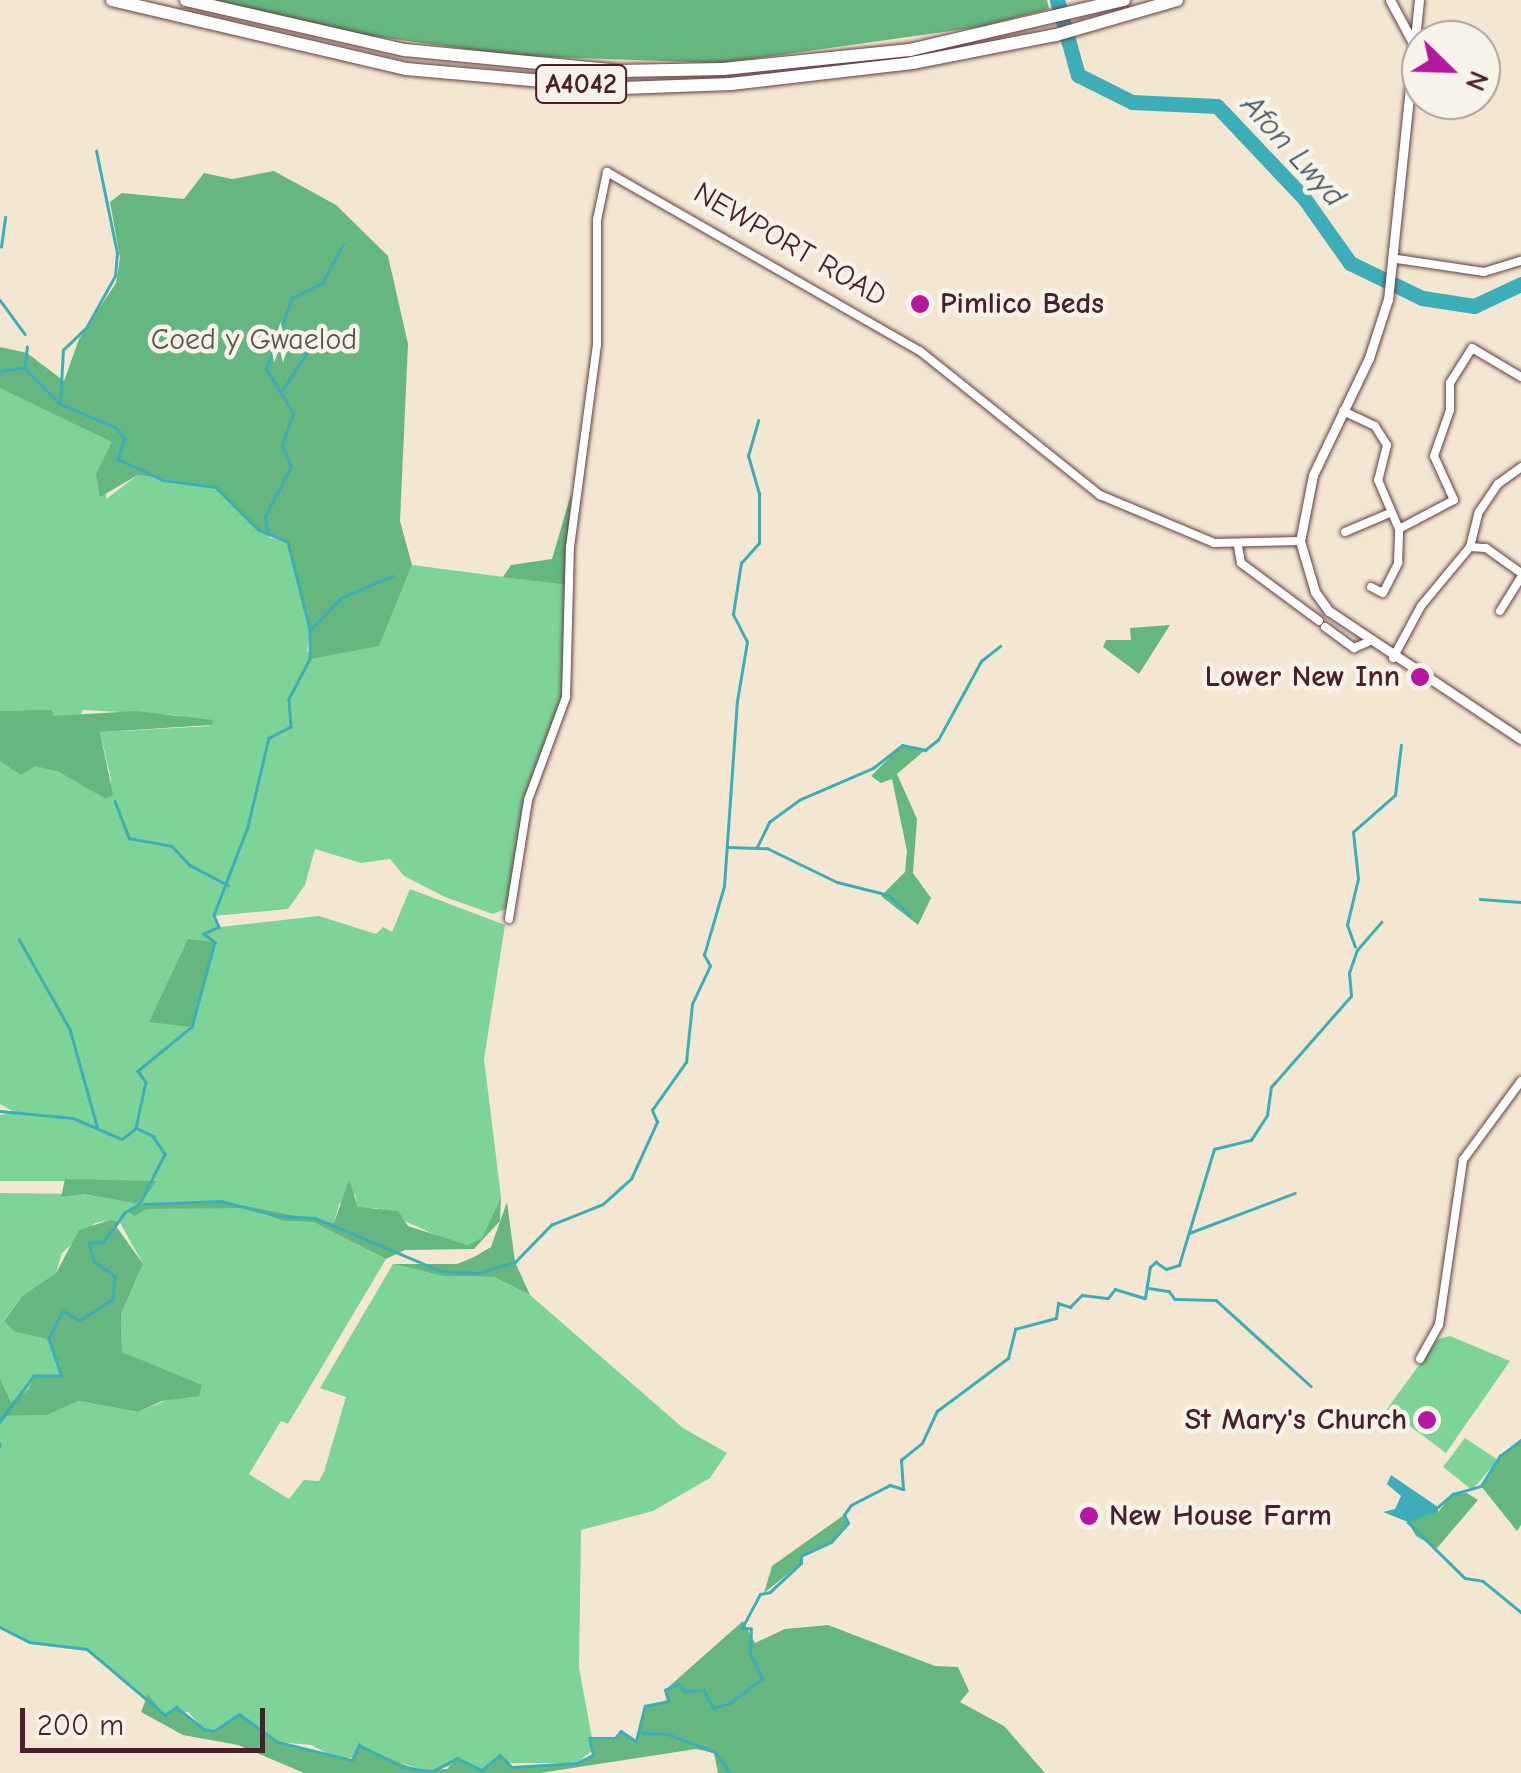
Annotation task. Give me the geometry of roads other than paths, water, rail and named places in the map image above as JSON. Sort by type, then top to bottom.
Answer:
[{"type":"highway","name":"A4042","points":[[112,0],[406,69],[624,88],[828,74],[1056,35],[1177,0]]},
{"type":"highway","name":"A4042","points":[[186,0],[406,50],[620,70],[723,68],[910,50],[1052,20],[1124,0]]},
{"type":"street","points":[[1407,120],[1396,259],[1388,299],[1344,411],[1312,476],[1300,541],[1315,592],[1368,642],[1519,732]]},
{"type":"street","name":"NEWPORT ROAD","points":[[508,918],[528,800],[566,697],[570,547],[597,344],[597,220],[607,172],[920,350],[1100,495],[1198,537],[1238,546],[1300,541]]},
{"type":"street","points":[[1396,259],[1484,272],[1521,262]]},
{"type":"street","points":[[1399,529],[1454,500],[1434,456],[1450,410],[1450,384],[1472,348],[1521,377]]},
{"type":"street","points":[[1344,411],[1375,426],[1387,445],[1378,480],[1399,529],[1390,578],[1383,593],[1371,587]]},
{"type":"street","points":[[1393,658],[1421,606],[1470,547],[1479,512],[1498,484],[1521,467]]},
{"type":"street","points":[[1345,532],[1390,512]]},
{"type":"street","points":[[1238,546],[1241,563],[1354,648],[1368,642]]},
{"type":"street","points":[[1470,547],[1486,548],[1521,576],[1500,611]]},
{"type":"street","points":[[1420,1359],[1439,1324],[1463,1160],[1521,1081]]},
{"type":"water","points":[[1391,1475],[1438,1507],[1438,1512],[1408,1522],[1383,1512],[1395,1509],[1401,1496],[1387,1484]]},
{"type":"waterway","name":"Afon Lwyd","points":[[1057,0],[1078,75],[1132,102],[1217,106],[1304,198],[1350,263],[1422,298],[1474,306],[1521,284]]},
{"type":"waterway","points":[[60,403],[63,350],[86,328],[115,276],[117,253],[96,151]]},
{"type":"waterway","points":[[1,247],[5,217]]},
{"type":"waterway","points":[[267,530],[265,516],[291,467],[282,445],[293,413],[266,369],[292,298],[323,282],[343,244]]},
{"type":"waterway","points":[[0,300],[25,334]]},
{"type":"waterway","points":[[283,389],[325,326]]},
{"type":"waterway","points":[[25,365],[27,347]]},
{"type":"waterway","points":[[0,371],[24,367],[60,404],[115,427],[125,438],[118,459],[163,480],[216,487],[259,530],[288,542],[310,629],[310,659],[289,699],[291,727],[269,738],[248,827],[214,915],[219,927],[204,934],[215,942],[192,1027],[138,1071],[146,1082],[136,1128],[153,1136],[165,1154],[140,1204],[125,1213],[104,1242],[89,1243],[94,1261],[115,1276],[113,1300],[79,1321],[63,1311],[49,1339],[62,1376],[34,1376],[0,1422]]},
{"type":"waterway","points":[[144,1204],[221,1201],[279,1216],[315,1218],[441,1271],[478,1273],[515,1262],[551,1225],[603,1204],[631,1179],[657,1122],[652,1110],[686,1062],[692,1004],[710,966],[704,955],[724,886],[737,701],[747,642],[733,614],[741,563],[759,543],[759,494],[748,456],[758,420]]},
{"type":"waterway","points":[[312,628],[341,598],[392,576]]},
{"type":"waterway","points":[[757,847],[769,822],[799,800],[873,768],[902,745],[925,750],[938,740],[981,661],[1000,646]]},
{"type":"waterway","points":[[1355,947],[1347,925],[1358,879],[1353,832],[1395,795],[1401,745]]},
{"type":"waterway","points":[[115,801],[129,838],[172,846],[190,865],[228,885]]},
{"type":"waterway","points":[[729,847],[767,848],[837,882],[889,895],[910,915]]},
{"type":"waterway","points":[[1480,899],[1521,902]]},
{"type":"waterway","points":[[0,1627],[29,1642],[87,1649],[165,1715],[176,1707],[204,1729],[214,1731],[239,1714],[278,1742],[352,1760],[359,1745],[401,1766],[431,1772],[457,1758],[482,1770],[500,1755],[512,1767],[577,1763],[593,1755],[589,1738],[615,1738],[621,1731],[636,1741],[645,1706],[668,1701],[665,1690],[678,1684],[685,1691],[704,1690],[713,1708],[730,1703],[762,1679],[750,1654],[751,1629],[742,1628],[760,1594],[770,1592],[801,1563],[801,1556],[831,1542],[848,1523],[844,1515],[851,1505],[890,1485],[903,1489],[901,1460],[922,1443],[937,1411],[1008,1358],[1015,1329],[1056,1318],[1058,1303],[1070,1307],[1082,1295],[1108,1298],[1115,1289],[1145,1298],[1150,1267],[1156,1262],[1166,1269],[1179,1265],[1214,1149],[1251,1140],[1267,1115],[1271,1087],[1351,996],[1349,973],[1357,950],[1381,922]]},
{"type":"waterway","points":[[19,939],[70,1029],[98,1129]]},
{"type":"waterway","points":[[0,1111],[73,1118],[122,1139],[136,1128]]},
{"type":"waterway","points":[[1189,1233],[1295,1193]]},
{"type":"waterway","points":[[1149,1288],[1169,1291],[1175,1299],[1216,1300],[1311,1386]]},
{"type":"waterway","points":[[1438,1507],[1453,1494],[1481,1486],[1500,1456],[1521,1440]]},
{"type":"waterway","points":[[1408,1522],[1465,1578],[1483,1581],[1521,1612]]},
{"type":"waterway","points":[[643,1733],[668,1734],[715,1752],[731,1773]]},
{"type":"place","name":"Pimlico Beds","points":[[920,304]]},
{"type":"place","name":"Lower New Inn","points":[[1420,677]]},
{"type":"place","name":"St Mary's Church","points":[[1427,1420]]},
{"type":"place","name":"New House Farm","points":[[1089,1516]]},
{"type":"park label","name":"Coed y Gwaelod","points":[[254,340]]}]
